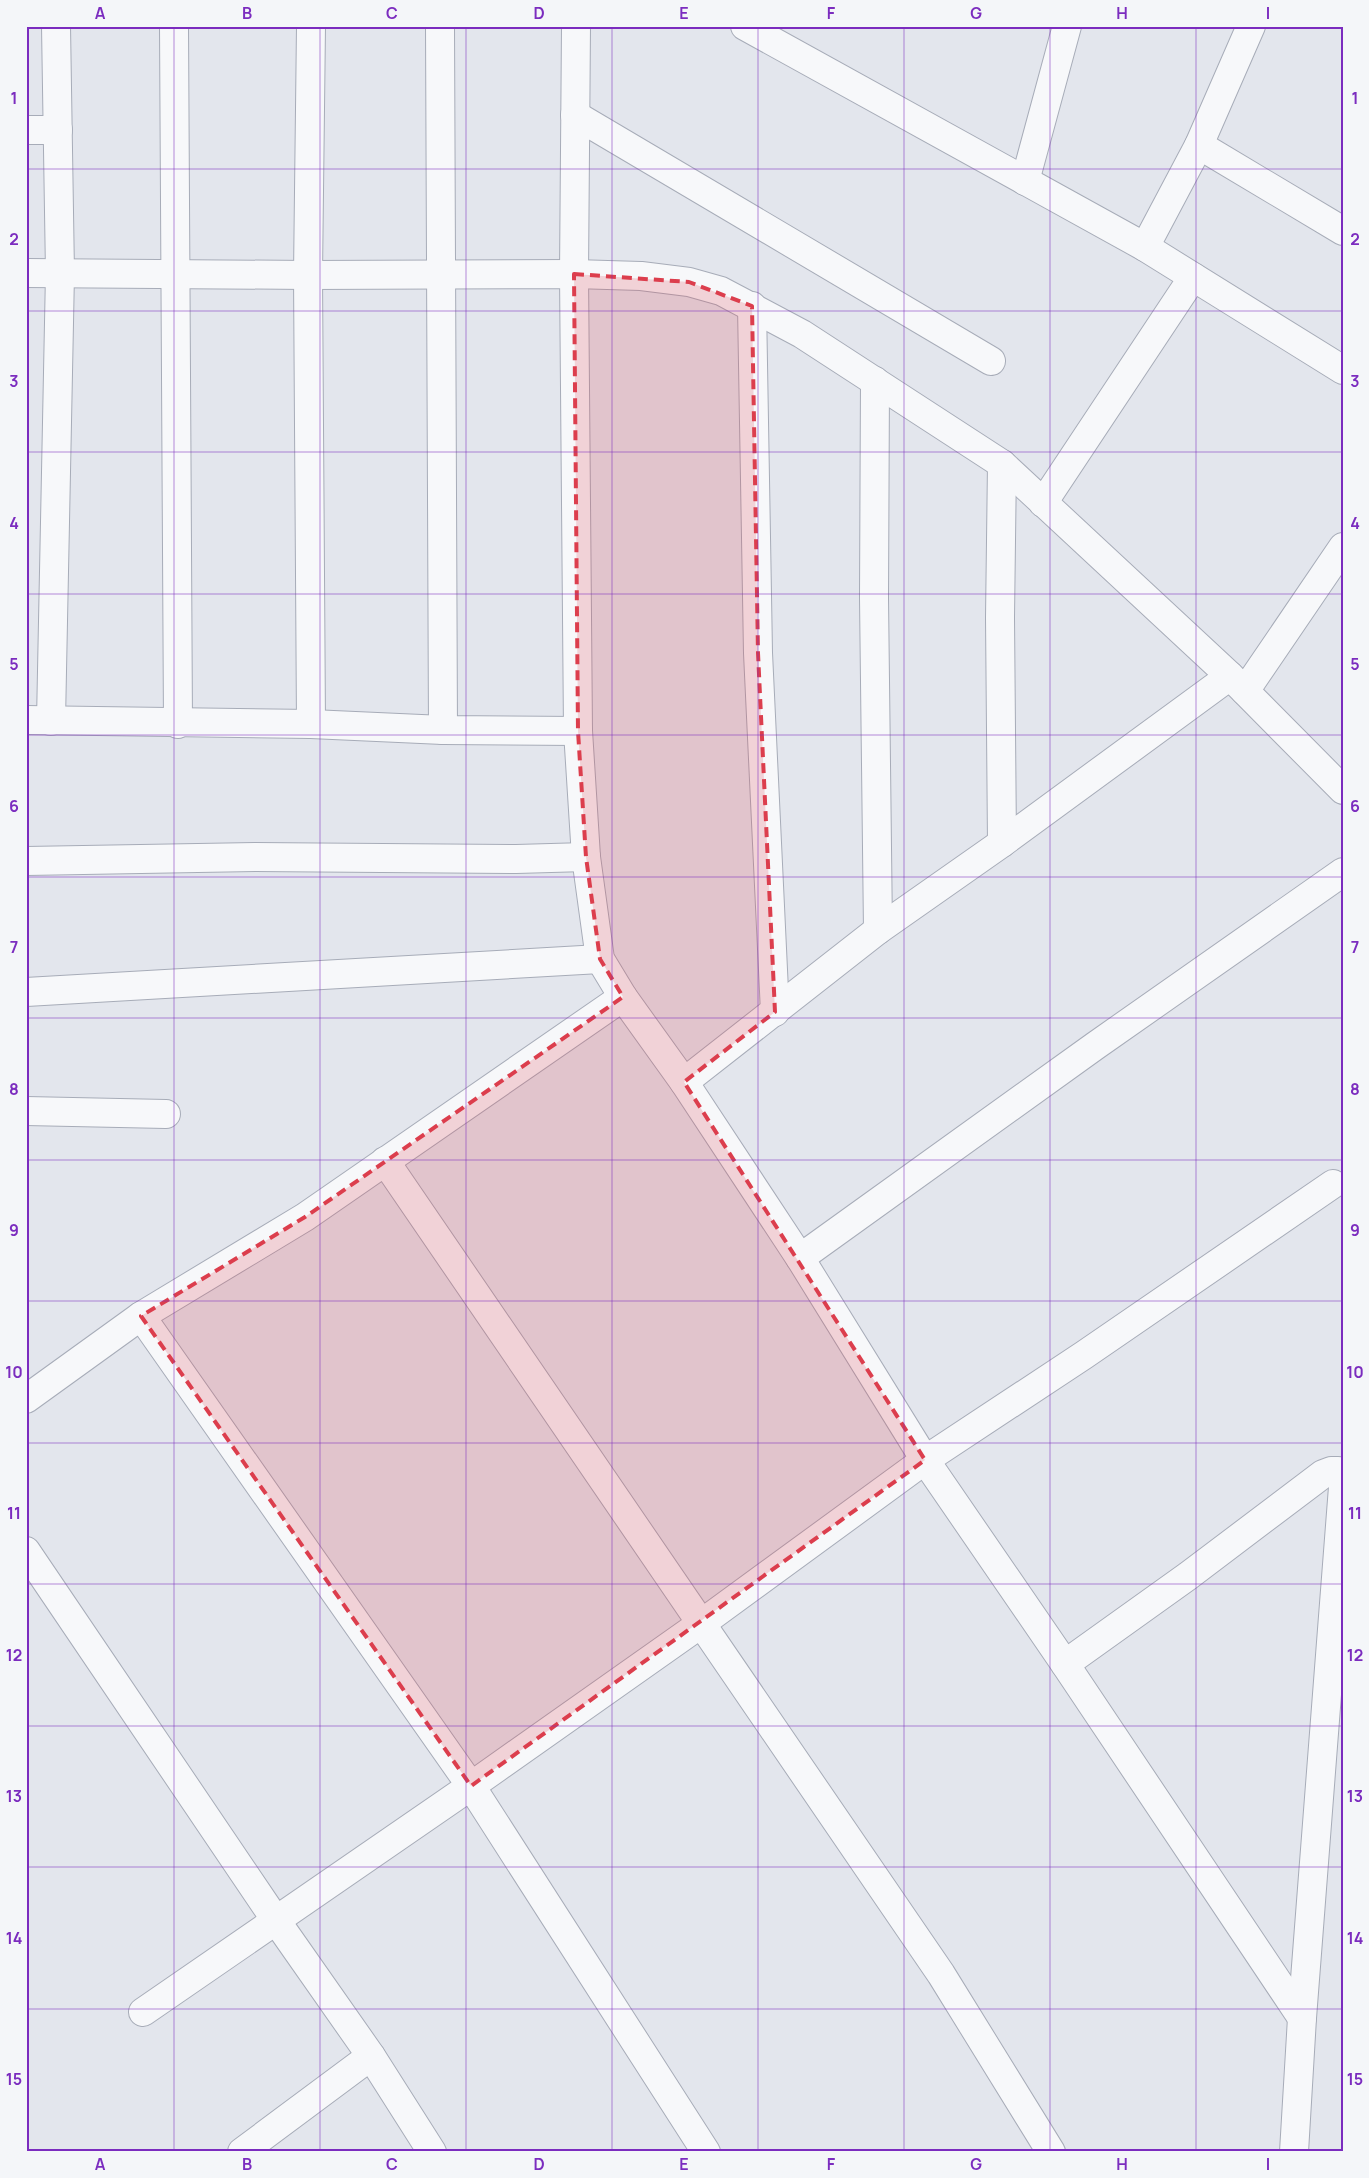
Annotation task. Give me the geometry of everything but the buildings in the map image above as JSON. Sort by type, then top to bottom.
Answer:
[{"type":"street","points":[[56,26],[60,273],[39,720],[178,724],[311,724],[443,730],[578,731]]},
{"type":"street","points":[[174,26],[178,724]]},
{"type":"street","points":[[311,26],[308,275],[311,724]]},
{"type":"street","points":[[440,26],[443,730]]},
{"type":"street","points":[[576,26],[574,274],[578,731],[586,857],[600,958],[623,997],[684,1082],[800,1258],[925,1460],[1065,1664],[1302,2018]]},
{"type":"street","points":[[745,26],[1145,247],[1343,370]]},
{"type":"street","points":[[1025,181],[1067,26]]},
{"type":"street","points":[[1145,247],[1199,145],[1251,26]]},
{"type":"street","points":[[576,115],[991,361]]},
{"type":"street","points":[[26,130],[58,130]]},
{"type":"street","points":[[1199,145],[1343,231]]},
{"type":"street","points":[[26,273],[574,274],[641,276],[689,282],[721,291],[802,334],[1002,464],[1237,683],[1343,790]]},
{"type":"street","points":[[1044,502],[1193,276]]},
{"type":"street","points":[[752,306],[758,653],[775,1012]]},
{"type":"street","points":[[875,381],[874,598],[878,930]]},
{"type":"street","points":[[1002,464],[1000,618],[1002,843]]},
{"type":"street","points":[[684,1082],[878,930],[1237,683],[1343,547]]},
{"type":"street","points":[[26,861],[255,857],[586,857]]},
{"type":"street","points":[[800,1258],[1095,1046],[1343,872]]},
{"type":"street","points":[[26,992],[600,958]]},
{"type":"street","points":[[26,1399],[141,1316],[305,1217],[623,997]]},
{"type":"street","points":[[26,1111],[166,1114]]},
{"type":"street","points":[[385,1161],[941,1974],[1051,2152]]},
{"type":"street","points":[[143,2012],[275,1919],[471,1786],[702,1623],[925,1460],[1084,1355],[1332,1184]]},
{"type":"street","points":[[141,1316],[471,1786],[706,2152]]},
{"type":"street","points":[[1065,1664],[1188,1576],[1323,1474],[1338,1471],[1342,1476],[1343,1483]]},
{"type":"street","points":[[1294,2152],[1302,2018],[1343,1487]]},
{"type":"street","points":[[26,1551],[275,1919],[371,2056],[432,2152]]},
{"type":"street","points":[[242,2152],[371,2056]]},
{"type":"highlighted area","points":[[574,274],[689,282],[752,306],[758,653],[775,1012],[684,1082],[925,1460],[471,1786],[141,1316],[305,1217],[623,997],[600,959],[586,857],[578,731]]}]
